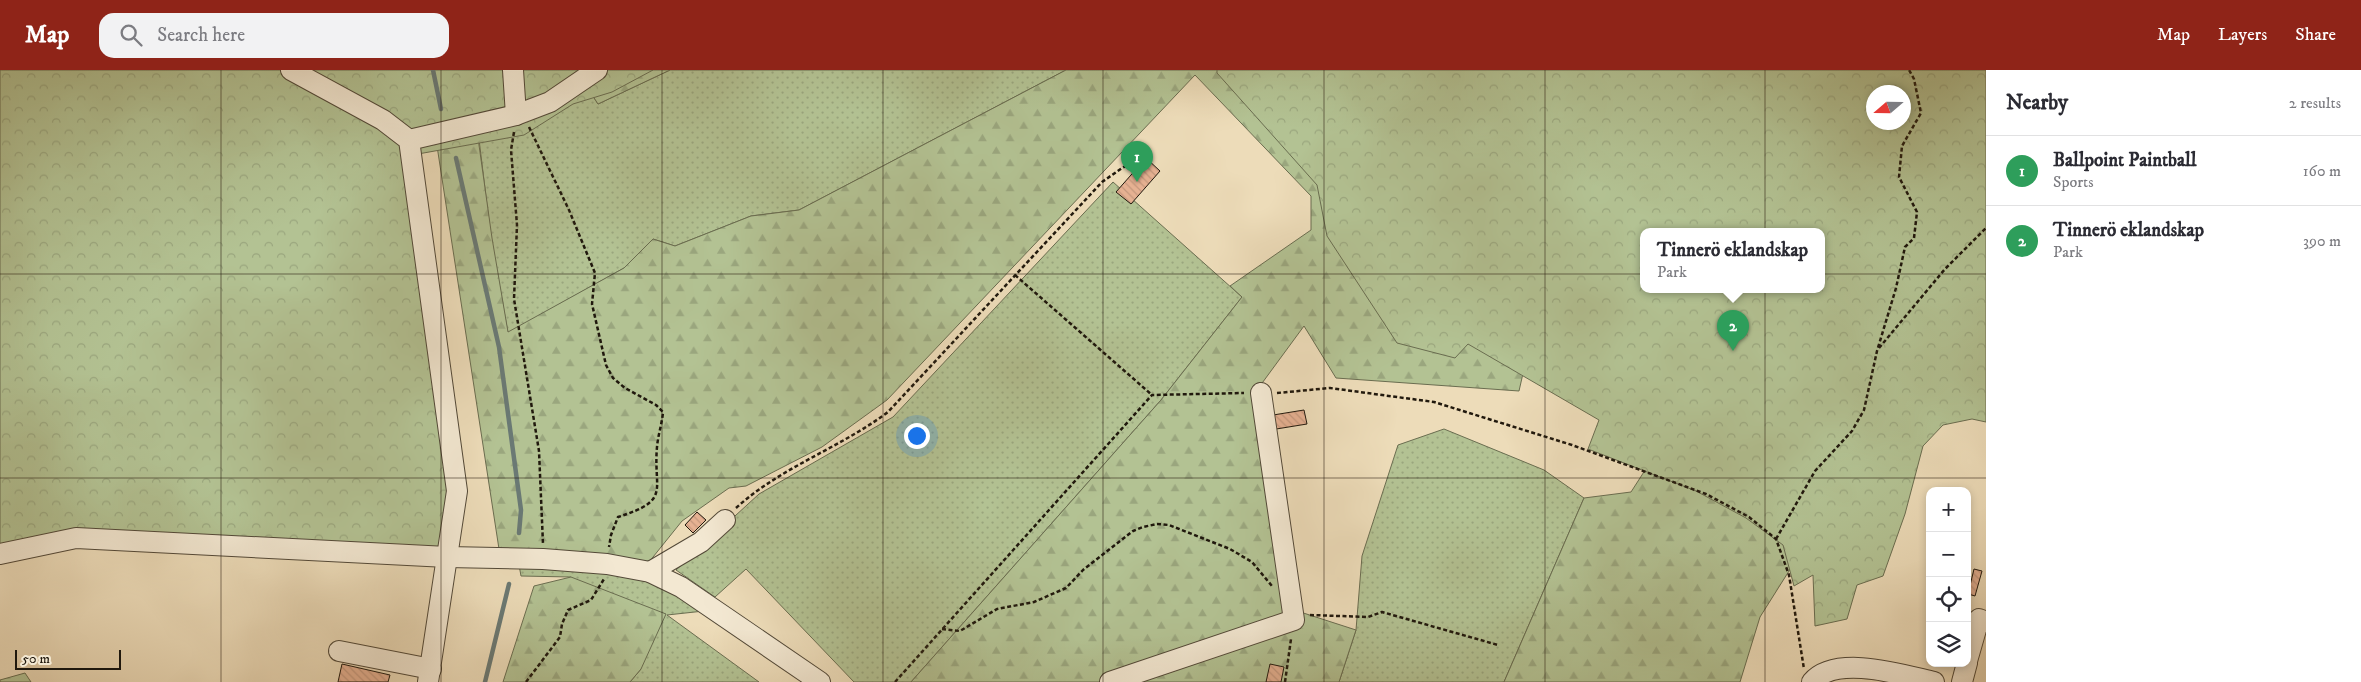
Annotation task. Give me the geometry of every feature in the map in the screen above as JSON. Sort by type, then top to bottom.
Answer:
[{"type":"street","points":[[291,70],[383,120],[409,140],[457,491],[447,557],[422,675],[339,651]]},
{"type":"street","points":[[513,70],[517,115]]},
{"type":"street","points":[[409,140],[517,115],[550,102],[597,70]]},
{"type":"street","points":[[1110,682],[1294,620],[1261,393]]},
{"type":"street","points":[[650,572],[701,542],[726,520]]},
{"type":"street","points":[[0,554],[76,538],[447,557],[543,559],[607,564],[650,572],[681,587],[820,682]]},
{"type":"street","points":[[1971,648],[1979,619],[1986,622]]},
{"type":"street","points":[[1962,682],[1966,667]]},
{"type":"street","points":[[1809,677],[1841,668],[1884,671],[1934,682]]},
{"type":"path","points":[[1776,539],[1815,471],[1852,431],[1864,410],[1877,351],[1896,288],[1905,247],[1914,238],[1918,212],[1899,178],[1902,146],[1922,113],[1914,79],[1909,70]]},
{"type":"path","points":[[517,115],[511,150],[517,225],[514,299],[539,452],[543,559]]},
{"type":"path","points":[[517,115],[534,136],[590,258],[595,273],[592,304],[606,365],[614,378],[626,388],[656,405],[663,412],[662,428],[657,445],[659,481],[657,492],[652,501],[640,510],[618,518],[611,535],[604,579],[591,600],[568,610],[562,624],[560,637],[526,682]]},
{"type":"path","points":[[726,520],[751,494],[767,483],[852,436],[888,412],[1102,182],[1122,168],[1147,156]]},
{"type":"path","points":[[1877,351],[1946,268],[1986,228]]},
{"type":"path","points":[[1015,275],[1152,395],[1261,393],[1330,388],[1434,402],[1572,445],[1706,494],[1749,517],[1776,539],[1789,575],[1809,677]]},
{"type":"path","points":[[895,682],[1152,395]]},
{"type":"path","points":[[942,630],[960,631],[997,610],[1034,602],[1066,588],[1083,570],[1134,531],[1143,526],[1156,524],[1169,525],[1230,549],[1252,562],[1276,590]]},
{"type":"path","points":[[1284,682],[1294,620],[1317,614],[1368,617],[1382,612],[1498,645]]},
{"type":"green space","points":[[0,70],[653,70],[612,92],[573,104],[524,135],[418,154],[455,445],[446,557],[133,541],[0,554]]},
{"type":"green space","points":[[612,70],[670,70],[598,104],[587,87]]},
{"type":"green space","points":[[670,70],[1066,70],[799,210],[751,216],[675,246],[653,239],[624,268],[508,333],[491,238],[478,131],[587,87],[598,104]]},
{"type":"green space","points":[[1066,70],[1986,70],[1847,479],[1760,617],[1740,682],[1504,682],[1584,498],[1631,492],[1667,436],[1542,290],[1519,391],[1336,378],[1304,326],[1257,390],[1291,609],[1356,630],[1339,682],[911,682],[1161,400],[1242,297],[1230,286],[1311,230],[1311,196],[1195,75],[887,400],[822,447],[746,486],[729,488],[682,521],[649,562],[499,549],[437,146],[478,138],[508,332],[624,268],[653,239],[675,246],[751,216],[799,210]]},
{"type":"green space","points":[[1217,70],[1986,70],[1986,422],[1972,419],[1943,425],[1923,446],[1905,514],[1883,576],[1857,585],[1847,619],[1815,626],[1813,575],[1794,586],[1783,545],[1746,518],[1696,491],[1588,449],[1599,420],[1468,344],[1455,358],[1397,343],[1327,236],[1317,185],[1217,73]]},
{"type":"green space","points":[[1113,182],[1242,297],[1161,400],[911,682],[854,682],[746,569],[715,597],[676,570],[759,494],[893,417]]},
{"type":"green space","points":[[1444,429],[1544,470],[1584,498],[1504,682],[1339,682],[1356,630],[1362,556],[1398,445]]},
{"type":"green space","points":[[519,565],[615,572],[659,584],[704,611],[667,615],[759,682],[630,682],[641,669],[571,577],[521,576]]},
{"type":"green space","points":[[571,577],[666,614],[641,669],[630,682],[503,682],[534,586]]},
{"type":"green space","points":[[25,673],[31,682],[0,682],[0,680]]},
{"type":"building","points":[[1146,158],[1160,171],[1131,204],[1116,192]]},
{"type":"building","points":[[1304,410],[1307,424],[1270,430],[1267,416]]},
{"type":"building","points":[[697,512],[706,520],[693,533],[685,525]]},
{"type":"building","points":[[1974,569],[1982,571],[1975,596],[1971,595],[1971,582]]},
{"type":"building","points":[[342,664],[390,675],[388,682],[338,682]]},
{"type":"building","points":[[1270,664],[1284,667],[1281,682],[1266,682]]},
{"type":"waterway","points":[[433,70],[441,109]]},
{"type":"waterway","points":[[456,158],[499,347],[521,510],[519,533]]},
{"type":"waterway","points":[[485,682],[509,584]]},
{"type":"place","name":"Ballpoint Paintball","points":[[1137,182]]},
{"type":"place","name":"Tinnerö eklandskap","points":[[1733,351]]}]
